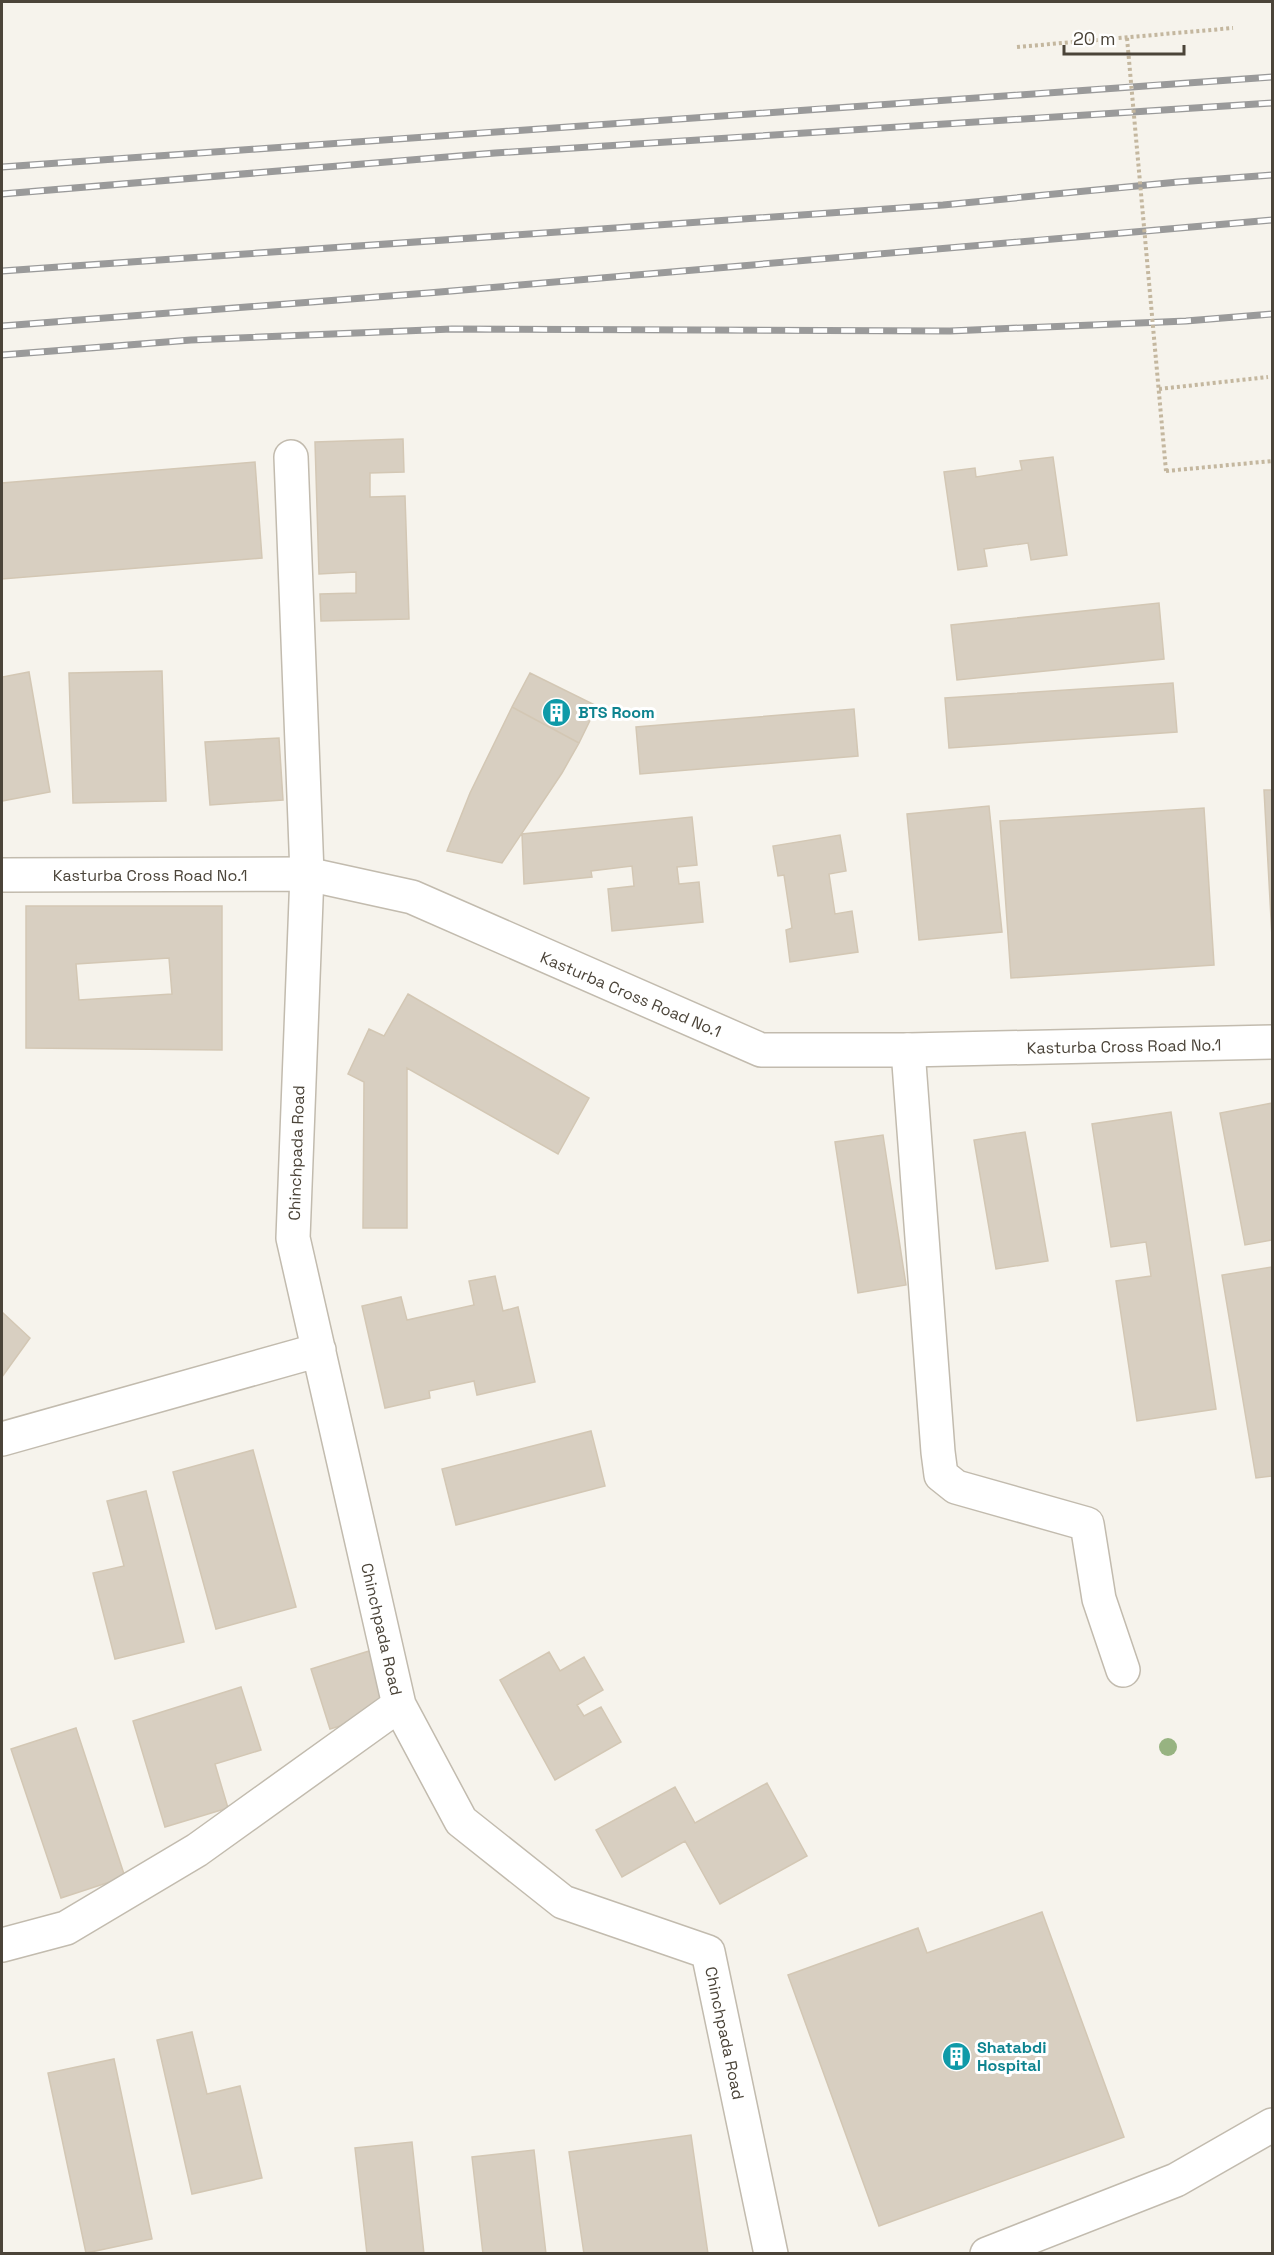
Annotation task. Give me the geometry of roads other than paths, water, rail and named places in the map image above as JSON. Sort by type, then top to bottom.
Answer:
[{"type":"street","name":"Chinchpada Road","points":[[291,457],[307,874],[293,1238],[399,1705],[461,1821],[563,1902],[708,1952],[771,2253]]},
{"type":"street","name":"Kasturba Cross Road No.1","points":[[2,875],[307,874],[412,897],[761,1050],[908,1050],[1272,1042]]},
{"type":"street","points":[[908,1050],[941,1474],[956,1487],[1087,1524],[1099,1599],[1123,1670]]},
{"type":"street","points":[[2,1440],[319,1350]]},
{"type":"street","points":[[2,1945],[66,1928],[187,1856],[399,1705]]},
{"type":"street","points":[[987,2253],[1176,2180],[1272,2125]]},
{"type":"railway","points":[[2,167],[1272,77]]},
{"type":"railway","points":[[2,194],[495,153],[1272,103]]},
{"type":"railway","points":[[2,271],[943,205],[1272,175]]},
{"type":"railway","points":[[2,326],[428,293],[1272,220]]},
{"type":"railway","points":[[2,355],[191,340],[452,329],[950,331],[1186,321],[1272,314]]},
{"type":"place","name":"BTS Room","points":[[557,712]]},
{"type":"place","name":"Shatabdi Hospital","points":[[956,2056]]}]
